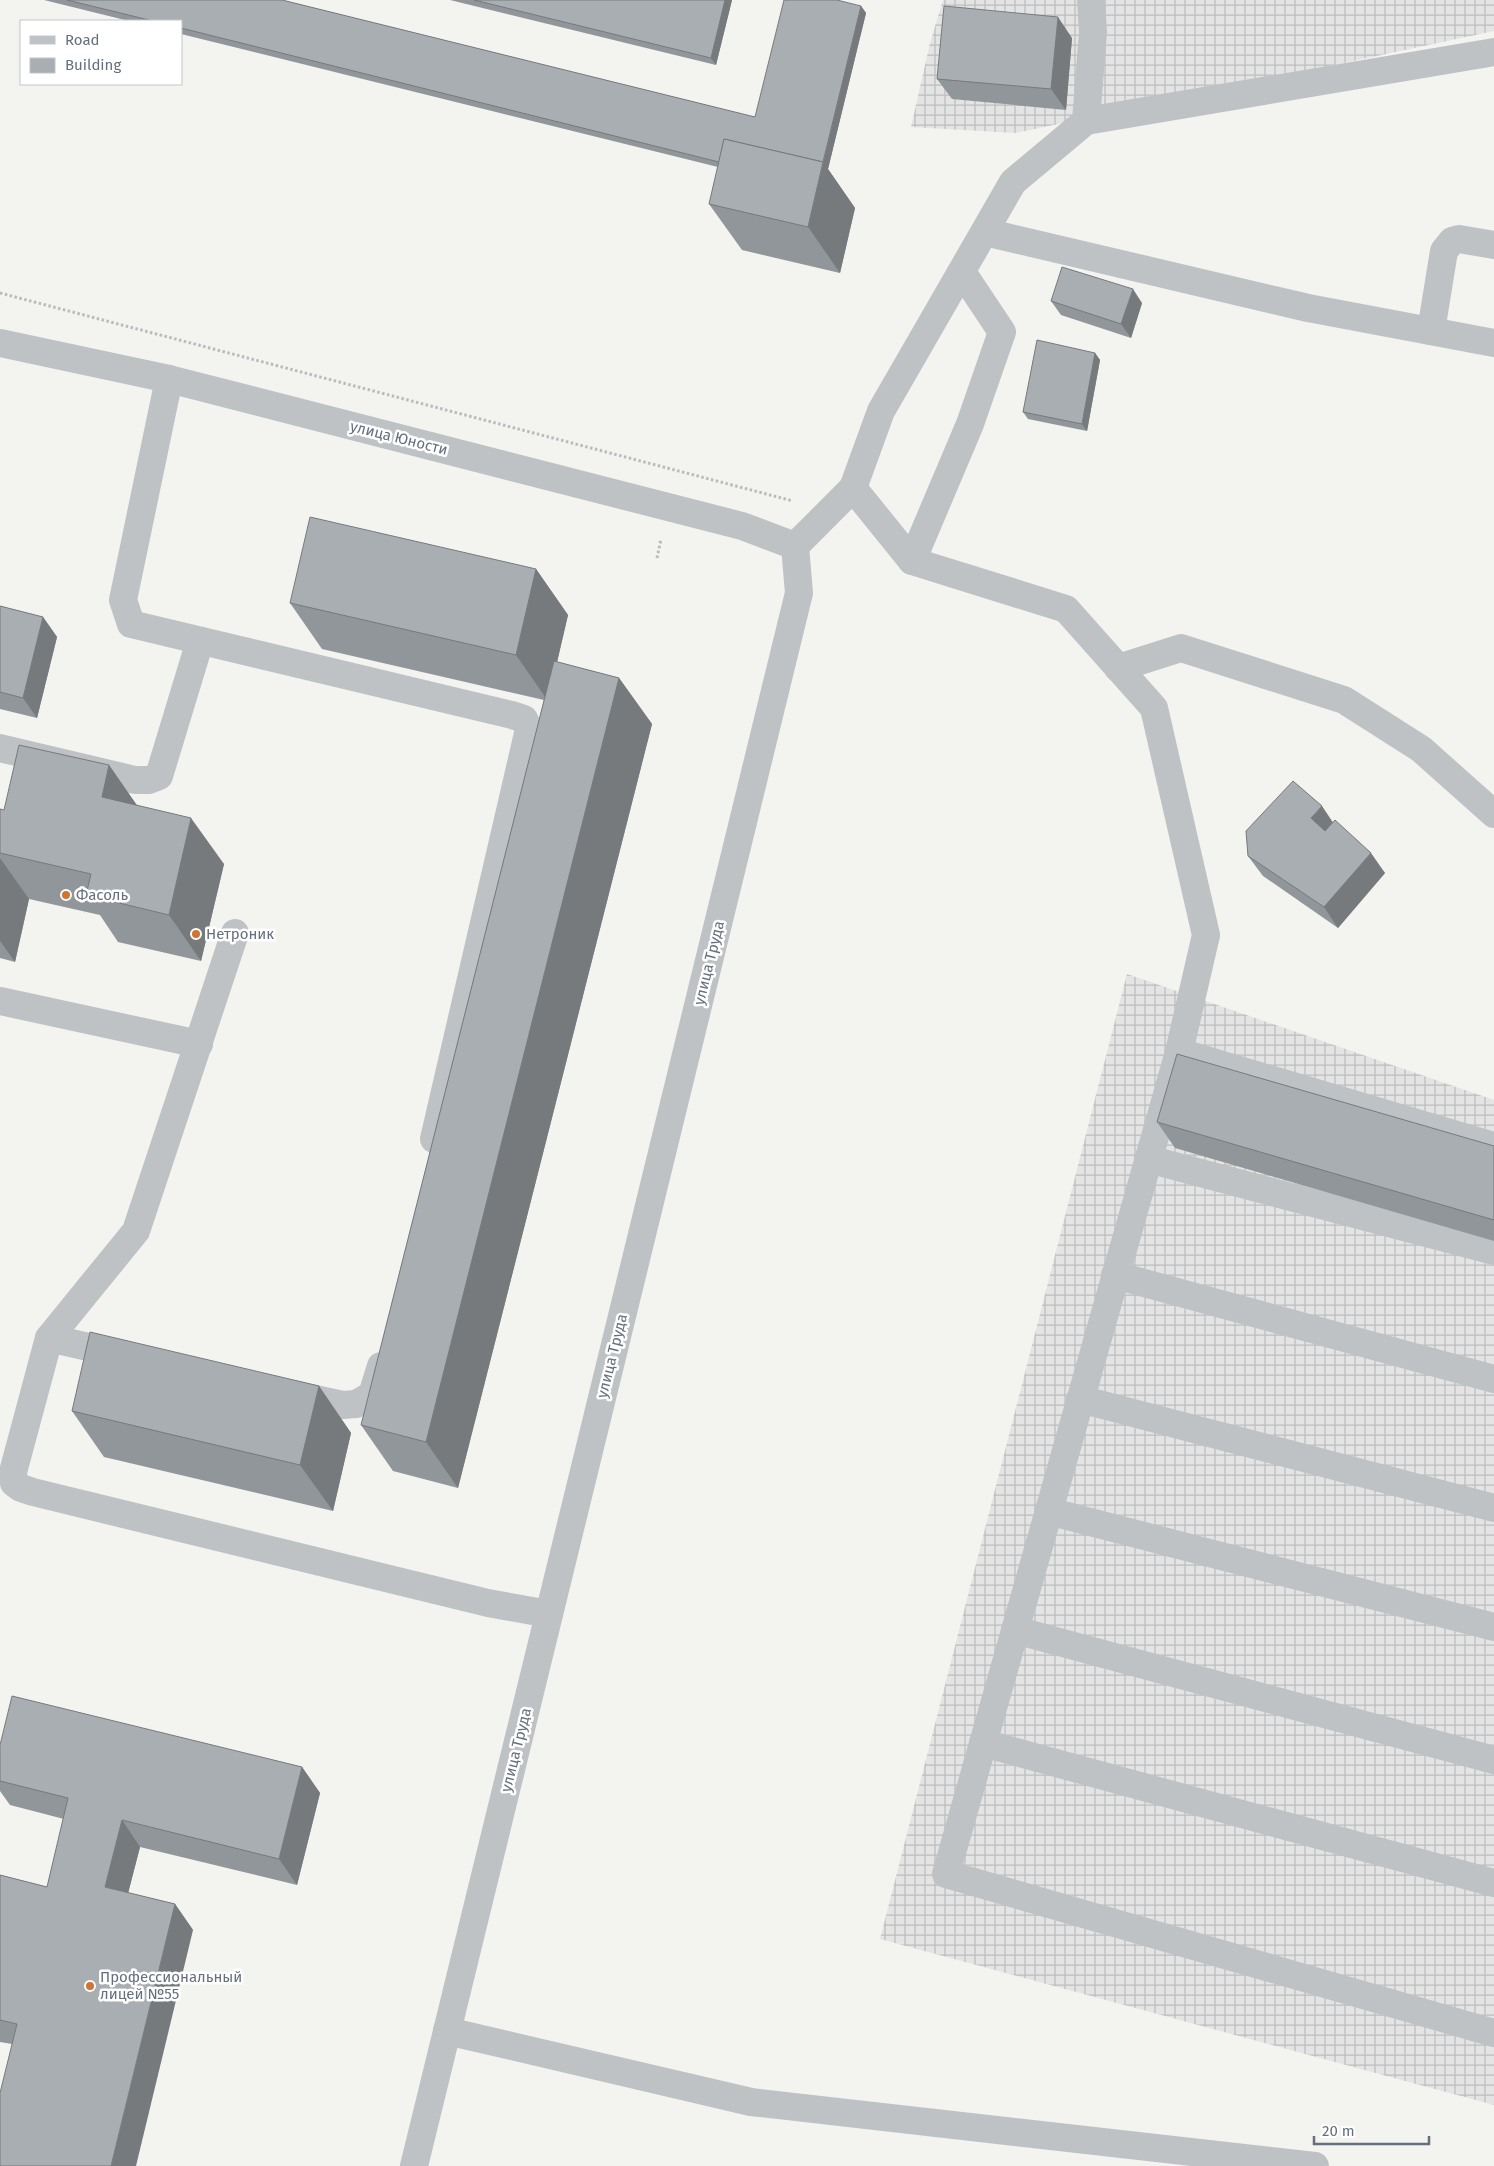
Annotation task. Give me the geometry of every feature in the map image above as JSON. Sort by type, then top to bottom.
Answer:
[{"type":"street","points":[[1086,121],[1093,32],[1091,0]]},
{"type":"street","points":[[794,546],[853,488],[881,411],[1013,182],[1086,121],[1494,52]]},
{"type":"street","points":[[985,232],[1308,308],[1494,343]]},
{"type":"street","points":[[1431,331],[1444,251],[1452,240],[1459,239],[1494,245]]},
{"type":"street","points":[[912,561],[970,424],[1002,332],[962,272]]},
{"type":"street","name":"улица Юности","points":[[0,343],[169,379],[742,526],[794,546]]},
{"type":"street","points":[[169,379],[123,600],[131,624],[512,715],[524,719],[529,729],[428,1163]]},
{"type":"street","points":[[853,488],[912,561],[1066,609],[1154,708],[1206,935],[1178,1052],[946,1874],[1494,2033]]},
{"type":"street","name":"улица Труда","points":[[414,2166],[799,593],[794,546]]},
{"type":"street","points":[[0,748],[136,780],[149,780],[159,776],[200,641]]},
{"type":"street","points":[[1118,668],[1181,648],[1344,700],[1421,749],[1493,811]]},
{"type":"street","points":[[235,933],[136,1231],[49,1338],[13,1472],[14,1482],[21,1488],[488,1603],[550,1614]]},
{"type":"street","points":[[0,1001],[199,1044]]},
{"type":"street","points":[[1178,1052],[1494,1146]]},
{"type":"street","points":[[1148,1159],[1494,1251]]},
{"type":"street","points":[[1115,1275],[1494,1379]]},
{"type":"street","points":[[49,1338],[144,1360]]},
{"type":"street","points":[[267,1388],[343,1405],[356,1404],[372,1396],[386,1346]]},
{"type":"street","points":[[1080,1399],[1494,1508]]},
{"type":"street","points":[[1048,1511],[1494,1627]]},
{"type":"street","points":[[1015,1630],[1494,1760]]},
{"type":"street","points":[[983,1743],[1494,1883]]},
{"type":"street","points":[[448,2031],[752,2102],[1315,2166]]},
{"type":"path","points":[[0,293],[830,510]]},
{"type":"shaded area","points":[[943,0],[1494,0],[1494,31],[1016,133],[911,127],[930,43]]},
{"type":"shaded area","points":[[1127,974],[1494,1100],[1494,2105],[880,1939]]},
{"type":"building","points":[[67,0],[282,0],[755,117],[784,0],[837,0],[861,6],[823,162],[724,139],[719,162],[182,28],[182,20],[149,20]]},
{"type":"building","points":[[474,0],[725,0],[711,58]]},
{"type":"building","points":[[944,6],[1058,17],[1051,89],[937,79]]},
{"type":"building","points":[[724,139],[823,162],[808,227],[709,204]]},
{"type":"building","points":[[1062,267],[1133,289],[1121,324],[1051,301]]},
{"type":"building","points":[[1037,340],[1095,353],[1082,424],[1023,412]]},
{"type":"building","points":[[310,517],[536,569],[516,655],[290,603]]},
{"type":"building","points":[[0,606],[43,617],[23,698],[0,692]]},
{"type":"building","points":[[554,661],[619,678],[426,1442],[361,1425]]},
{"type":"building","points":[[19,745],[109,765],[102,797],[191,818],[169,915],[86,895],[91,874],[0,853],[0,809],[4,810]]},
{"type":"building","points":[[1293,781],[1322,806],[1311,818],[1325,831],[1335,820],[1371,853],[1324,907],[1248,856],[1246,831]]},
{"type":"building","points":[[1177,1054],[1494,1146],[1494,1220],[1157,1122]]},
{"type":"building","points":[[90,1332],[319,1386],[300,1465],[72,1411]]},
{"type":"building","name":"Профессиональный лицей №55","points":[[12,1696],[302,1767],[279,1859],[122,1820],[105,1887],[175,1904],[111,2166],[0,2166],[0,2093],[17,2024],[0,2020],[0,1875],[47,1887],[68,1798],[0,1781],[0,1745]]},
{"type":"place","name":"Фасоль","points":[[66,895]]},
{"type":"place","name":"Нетроник","points":[[196,934]]},
{"type":"place","name":"Профессиональный лицей №55","points":[[90,1986]]}]
